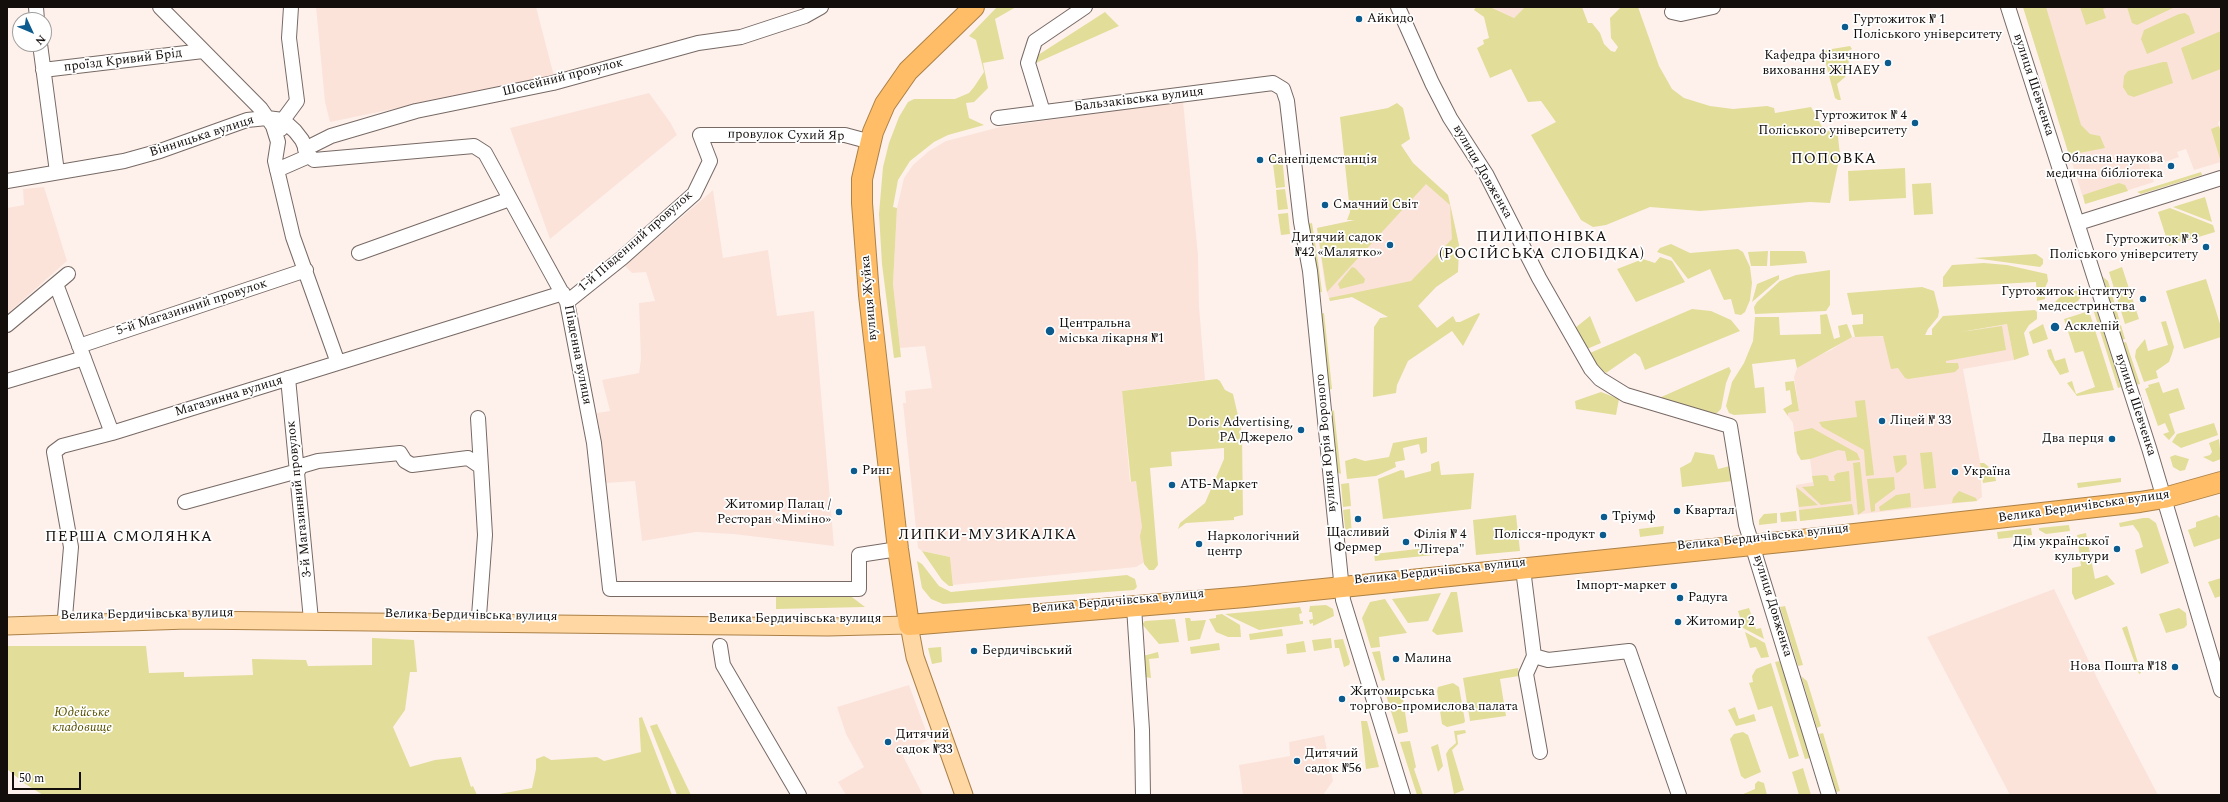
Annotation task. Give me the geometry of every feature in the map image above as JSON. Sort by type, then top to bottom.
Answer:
[{"type":"highway","name":"вулиця Жуйка","points":[[909,621],[898,549],[870,302],[862,204],[862,179],[871,142],[885,104],[908,71],[974,7]]},
{"type":"highway","name":"Велика Бердичівська вулиця","points":[[2163,495],[2221,474]]},
{"type":"highway","name":"Велика Бердичівська вулиця","points":[[909,621],[1523,569],[2074,504],[2163,495],[2221,482]]},
{"type":"highway","name":"Велика Бердичівська вулиця","points":[[909,621],[1134,607],[1752,542]]},
{"type":"main road","name":"Велика Бердичівська вулиця","points":[[7,619],[251,613],[311,617],[828,627],[909,621]]},
{"type":"main road","name":"Велика Бердичівська вулиця","points":[[7,626],[145,620],[480,616],[909,621]]},
{"type":"main road","points":[[909,621],[915,657],[964,795]]},
{"type":"street","points":[[160,7],[261,109],[273,126],[278,142]]},
{"type":"street","points":[[290,7],[289,38],[296,101],[283,120],[275,161],[293,237],[338,363]]},
{"type":"street","name":"Шосейний провулок","points":[[277,170],[307,153],[331,136],[416,111],[553,83],[698,43],[741,37],[805,16],[821,7]]},
{"type":"street","points":[[1043,112],[1028,64],[1035,41],[1085,7]]},
{"type":"street","name":"вулиця Довженка","points":[[1398,7],[1450,118],[1486,174],[1547,293],[1591,368],[1605,383],[1626,395],[1730,426],[1746,525],[1829,795]]},
{"type":"street","points":[[1672,12],[1680,14],[1713,7]]},
{"type":"street","name":"вулиця Шевченка","points":[[2008,7],[2078,223],[2163,495],[2221,690]]},
{"type":"street","name":"проїзд Кривий Брід","points":[[43,70],[203,51]]},
{"type":"street","points":[[41,52],[57,172]]},
{"type":"street","name":"Бальзаківська вулиця","points":[[998,118],[1273,83],[1279,85]]},
{"type":"street","name":"вулиця Юрія Вороного","points":[[1279,85],[1286,94],[1301,222],[1310,271],[1343,600],[1403,795]]},
{"type":"street","name":"Вінницька вулиця","points":[[7,181],[124,161],[168,148],[246,120],[268,118],[283,120]]},
{"type":"street","points":[[283,120],[296,131],[302,140],[307,153]]},
{"type":"street","name":"провулок Сухий Яр","points":[[700,134],[845,135],[871,142]]},
{"type":"street","name":"1-й Південний провулок","points":[[565,297],[622,258],[694,194],[710,161],[700,134]]},
{"type":"street","name":"Південна вулиця","points":[[307,153],[314,160],[474,146],[485,153],[565,297],[594,443],[610,589],[859,589],[859,555],[898,549]]},
{"type":"street","points":[[2078,223],[2221,178]]},
{"type":"street","points":[[359,253],[510,199]]},
{"type":"street","name":"5-й Магазинний провулок","points":[[7,381],[81,352],[306,270]]},
{"type":"street","points":[[7,325],[68,274]]},
{"type":"street","points":[[56,284],[112,433]]},
{"type":"street","name":"Магазинна вулиця","points":[[66,617],[71,547],[54,452],[62,446],[112,433],[288,378],[565,297]]},
{"type":"street","name":"3-й Магазинний провулок","points":[[288,378],[311,617]]},
{"type":"street","points":[[478,418],[482,467],[484,535],[480,616]]},
{"type":"street","points":[[185,502],[298,471],[302,466],[318,461],[400,453],[405,461],[412,465],[468,458],[482,467]]},
{"type":"street","points":[[1523,569],[1534,656],[1526,674],[1540,752]]},
{"type":"street","points":[[1134,607],[1142,730],[1143,795]]},
{"type":"street","points":[[720,646],[722,665],[799,795]]},
{"type":"street","points":[[1534,656],[1548,660],[1629,651],[1679,795]]},
{"type":"shaded area","points":[[316,7],[536,7],[554,76],[330,122],[325,102]]},
{"type":"shaded area","points":[[1490,7],[1525,7],[1514,18]]},
{"type":"shaded area","points":[[2023,7],[2221,7],[2221,119],[2218,123],[2221,133],[2221,162],[2194,170],[2186,149],[2177,152],[2179,157],[2162,163],[2157,151],[2146,155],[2154,182],[2085,204]]},
{"type":"shaded area","points":[[649,93],[670,122],[677,135],[550,239],[510,128]]},
{"type":"shaded area","name":"Центральна міська лікарня №1","points":[[1183,101],[1198,255],[1199,306],[1205,380],[1122,391],[1130,482],[1136,481],[1148,560],[1136,567],[953,585],[950,557],[922,551],[918,548],[903,403],[906,403],[905,391],[932,388],[925,346],[900,348],[893,284],[897,208],[904,178],[913,165],[929,151],[946,141],[1000,127]]},
{"type":"shaded area","name":"Дитячий садок №42 «Малятко»","points":[[1385,123],[1413,163],[1448,195],[1459,245],[1458,272],[1436,287],[1418,306],[1443,335],[1389,317],[1352,297],[1330,301],[1325,286],[1317,228],[1360,219]]},
{"type":"shaded area","points":[[44,187],[67,261],[7,314],[7,208],[24,205],[23,189]]},
{"type":"shaded area","points":[[713,190],[723,258],[768,250],[777,316],[814,311],[834,546],[733,534],[696,532],[642,541],[635,481],[606,483],[597,413],[610,411],[602,380],[639,373],[641,359],[639,303],[655,301],[646,272],[632,273],[625,266]]},
{"type":"shaded area","name":"Ліцей № 33","points":[[2007,324],[2014,360],[1963,369],[1980,461],[1982,497],[1977,501],[1800,521],[1796,485],[1813,482],[1810,459],[1801,460],[1797,453],[1793,423],[1788,416],[1788,413],[1799,411],[1794,377],[1797,368],[1813,358],[1831,350],[1850,337],[1945,335]]},
{"type":"shaded area","points":[[2054,589],[2101,686],[2158,795],[2010,795],[1927,637]]},
{"type":"shaded area","name":"Дитячий садок №33","points":[[909,685],[929,739],[903,756],[923,795],[846,795],[838,782],[864,767],[846,734],[837,707]]},
{"type":"shaded area","name":"Дитячий садок №56","points":[[1324,735],[1333,781],[1323,795],[1243,795],[1239,765],[1290,756],[1289,742]]},
{"type":"green space","points":[[997,7],[1016,7],[995,19],[1004,59],[983,63],[988,88],[974,102],[966,103],[969,118],[984,125],[948,135],[934,142],[910,161],[898,180],[893,207],[897,208],[893,284],[901,357],[894,358],[882,264],[879,214],[883,167],[889,143],[899,117],[908,102],[914,99],[955,99],[969,93],[974,87],[984,72],[976,40],[969,36]]},
{"type":"green space","points":[[1476,7],[1490,7],[1514,18],[1525,7],[1582,7],[1588,23],[1592,23],[1600,33],[1604,44],[1611,51],[1615,52],[1618,47],[1611,38],[1610,18],[1621,7],[1638,7],[1659,66],[1672,89],[1684,98],[1710,106],[1733,109],[1767,106],[1774,108],[1775,113],[1811,107],[1825,132],[1837,128],[1840,155],[1830,203],[1810,202],[1700,211],[1650,207],[1606,225],[1593,227],[1581,220],[1531,135],[1556,122],[1541,101],[1528,102],[1511,69],[1490,78],[1477,48],[1484,44],[1483,40],[1489,38],[1484,17],[1474,10]]},
{"type":"green space","points":[[2023,7],[2046,7],[2081,125],[2090,134],[2100,136],[2105,148],[2069,155]]},
{"type":"green space","points":[[2080,7],[2109,7],[2103,9],[2106,18],[2086,25]]},
{"type":"green space","points":[[2127,7],[2175,7],[2137,25],[2132,23]]},
{"type":"green space","points":[[1105,12],[1119,26],[1036,63],[1035,57]]},
{"type":"green space","points":[[2185,13],[2189,16],[2195,33],[2147,54],[2141,39],[2144,30],[2179,14]]},
{"type":"green space","points":[[2221,31],[2221,69],[2192,80],[2181,48]]},
{"type":"green space","points":[[1850,46],[1852,49],[1848,51],[1849,67],[1845,77],[1837,84],[1841,100],[1838,100],[1835,98],[1823,53],[1826,50]]},
{"type":"green space","points":[[2167,62],[2173,83],[2134,97],[2128,95],[2123,87],[2124,76],[2128,71]]},
{"type":"green space","name":"Дитячий садок №42 «Малятко»","points":[[1397,103],[1403,108],[1410,139],[1401,145],[1413,163],[1448,195],[1459,245],[1458,272],[1436,287],[1418,306],[1437,328],[1453,316],[1456,322],[1460,322],[1479,313],[1480,314],[1463,346],[1452,331],[1408,361],[1397,385],[1396,393],[1373,397],[1374,327],[1380,318],[1388,317],[1352,297],[1330,301],[1329,298],[1411,281],[1452,239],[1450,205],[1426,184],[1327,292],[1317,228],[1355,220],[1347,220],[1350,212],[1340,117],[1388,108]]},
{"type":"green space","points":[[2219,126],[2221,133],[2221,162],[2211,129]]},
{"type":"green space","points":[[1282,155],[1285,187],[1276,188],[1272,156]]},
{"type":"green space","points":[[1905,168],[1906,198],[1849,201],[1848,171]]},
{"type":"green space","points":[[2201,172],[2202,175],[2141,194],[2137,192]]},
{"type":"green space","points":[[1931,183],[1933,214],[1914,215],[1912,184]]},
{"type":"green space","points":[[2119,183],[2125,185],[2128,191],[2085,204],[2083,195]]},
{"type":"green space","points":[[1285,189],[1288,209],[1278,210],[1276,190]]},
{"type":"green space","points":[[2205,197],[2212,222],[2173,207]]},
{"type":"green space","points":[[2170,208],[2213,225],[2215,232],[2169,246],[2158,212]]},
{"type":"green space","points":[[1288,213],[1290,234],[1281,235],[1278,214]]},
{"type":"green space","points":[[1312,223],[1322,292],[1317,293],[1308,224]]},
{"type":"green space","points":[[1671,244],[1690,253],[1738,249],[1743,252],[1750,267],[1752,283],[1750,300],[1745,312],[1741,315],[1735,314],[1731,299],[1724,300],[1710,269],[1688,279],[1671,257],[1657,252],[1660,248]]},
{"type":"green space","points":[[1768,251],[1767,266],[1751,266],[1748,252]]},
{"type":"green space","points":[[1770,251],[1802,251],[1805,252],[1807,263],[1770,266]]},
{"type":"green space","points":[[2036,254],[2043,259],[2043,264],[2040,267],[1974,258]]},
{"type":"green space","points":[[1660,257],[1672,261],[1685,282],[1636,302],[1617,269],[1643,259],[1655,263]]},
{"type":"green space","points":[[1984,263],[2007,265],[2047,274],[2048,281],[2045,288],[2045,299],[2037,301],[2036,282],[1943,287],[1943,277],[1952,265]]},
{"type":"green space","points":[[1352,267],[1355,268],[1365,279],[1364,283],[1340,289],[1338,284]]},
{"type":"green space","points":[[2122,267],[2139,319],[2125,324],[2109,272]]},
{"type":"green space","points":[[1830,270],[1830,305],[1826,311],[1755,314],[1754,307],[1757,302],[1780,281],[1796,275]]},
{"type":"green space","points":[[1779,275],[1779,279],[1752,302],[1757,284]]},
{"type":"green space","points":[[2103,277],[2108,281],[2125,339],[2121,340]]},
{"type":"green space","points":[[2206,279],[2221,327],[2221,337],[2184,349],[2166,291]]},
{"type":"green space","points":[[1922,287],[1934,291],[1939,311],[1938,317],[1925,335],[1932,335],[1932,329],[1943,316],[2035,310],[2037,312],[2037,319],[2029,325],[2024,333],[2029,355],[2014,360],[2007,324],[1961,332],[2002,326],[2006,350],[1946,361],[1946,363],[1958,363],[1959,368],[1955,372],[1908,379],[1905,378],[1898,368],[1891,369],[1883,336],[1855,337],[1852,325],[1863,324],[1863,314],[1852,315],[1847,293]]},
{"type":"green space","points":[[2079,290],[2082,295],[2078,301],[2056,311],[2053,309],[2053,304],[2059,298],[2071,291]]},
{"type":"green space","points":[[2096,308],[2121,387],[2118,388],[2093,309]]},
{"type":"green space","points":[[1692,309],[1711,311],[1731,320],[1740,331],[1645,370],[1640,357],[1635,353],[1606,373],[1598,367],[1590,353]]},
{"type":"green space","points":[[2089,311],[2114,390],[2077,396],[2067,383],[2072,381],[2076,394],[2095,387],[2083,351],[2075,353],[2064,319]]},
{"type":"green space","points":[[1324,313],[1332,389],[1327,390],[1319,314]]},
{"type":"green space","points":[[1827,314],[1834,339],[1840,337],[1838,326],[1847,324],[1852,337],[1797,368],[1795,359],[1752,364],[1755,388],[1764,387],[1766,413],[1734,415],[1729,413],[1726,406],[1732,382],[1744,363],[1753,341],[1755,317],[1779,317],[1780,335],[1821,334],[1820,315]]},
{"type":"green space","points":[[1590,316],[1601,343],[1587,349],[1575,328]]},
{"type":"green space","points":[[2166,321],[2174,347],[2172,354],[2169,362],[2156,371],[2158,378],[2144,382],[2135,357],[2136,350],[2145,339],[2148,351],[2168,345],[2161,322]]},
{"type":"green space","points":[[2043,324],[2048,339],[2033,344],[2029,332]]},
{"type":"green space","points":[[2126,342],[2140,384],[2136,385],[2122,343]]},
{"type":"green space","points":[[2051,349],[2055,361],[2065,358],[2069,372],[2060,375],[2049,357],[2047,350]]},
{"type":"green space","points":[[1729,367],[1731,371],[1726,383],[1721,409],[1714,415],[1659,398]]},
{"type":"green space","points":[[1217,379],[1220,381],[1225,390],[1233,394],[1242,433],[1243,515],[1234,517],[1234,520],[1186,523],[1178,529],[1180,523],[1205,503],[1224,459],[1224,448],[1171,452],[1172,466],[1150,468],[1158,565],[1154,570],[1149,570],[1144,564],[1140,536],[1142,527],[1136,481],[1131,482],[1122,391]]},
{"type":"green space","points":[[1794,381],[1799,411],[1788,413],[1788,416],[1783,409],[1792,404],[1790,390],[1786,391],[1785,382]]},
{"type":"green space","points":[[2159,382],[2163,393],[2178,388],[2185,409],[2169,414],[2175,433],[2169,440],[2163,434],[2169,432],[2165,423],[2158,426],[2145,389],[2149,387],[2148,385]]},
{"type":"green space","points":[[1601,392],[1619,399],[1616,415],[1576,409],[1575,401]]},
{"type":"green space","points":[[1865,400],[1874,475],[1866,476],[1864,450],[1822,427],[1819,422],[1857,417],[1855,401]]},
{"type":"green space","points":[[1333,410],[1341,474],[1334,471],[1329,414]]},
{"type":"green space","points":[[2214,423],[2218,435],[2181,448],[2172,442],[2177,434]]},
{"type":"green space","points":[[1812,428],[1857,453],[1860,460],[1847,461],[1845,451],[1838,450],[1810,459],[1801,460],[1797,453],[1794,432]]},
{"type":"green space","points":[[1427,437],[1427,452],[1421,454],[1419,444],[1403,448],[1405,460],[1395,462],[1396,467],[1376,476],[1347,479],[1345,461],[1355,458],[1365,461],[1389,457],[1393,443]]},
{"type":"green space","points":[[2219,439],[2221,459],[2213,462],[2203,457],[2210,455],[2212,452],[2209,443]]},
{"type":"green space","points":[[1695,452],[1714,455],[1718,469],[1730,466],[1733,481],[1682,487],[1680,468],[1691,462]]},
{"type":"green space","points":[[1932,452],[1936,488],[1924,489],[1920,453]]},
{"type":"green space","points":[[1906,455],[1907,464],[1896,473],[1893,456]]},
{"type":"green space","points":[[2175,455],[2189,459],[2185,470],[2180,471],[2173,467],[2170,457]]},
{"type":"green space","points":[[1439,461],[1441,475],[1474,473],[1471,509],[1383,519],[1378,479],[1401,470],[1404,471],[1405,478],[1431,471],[1431,464]]},
{"type":"green space","points":[[1860,462],[1865,510],[1858,515],[1853,463]]},
{"type":"green space","points":[[1980,463],[1984,463],[1994,471],[1996,481],[1983,483]]},
{"type":"green space","points":[[1849,471],[1851,501],[1821,505],[1802,487],[1814,486],[1812,476],[1825,475],[1828,476],[1829,481],[1835,481],[1834,476],[1837,473]]},
{"type":"green space","points":[[1894,477],[1895,489],[1875,504],[1875,511],[1871,512],[1867,479]]},
{"type":"green space","points":[[2121,478],[2121,482],[2078,488],[2077,483]]},
{"type":"green space","points":[[1349,483],[1351,506],[1343,507],[1341,484]]},
{"type":"green space","points":[[1796,487],[1818,505],[1799,507]]},
{"type":"green space","points":[[1959,491],[1976,498],[1977,501],[1952,503],[1953,498]]},
{"type":"green space","points":[[1910,493],[1911,507],[1880,511],[1879,507],[1896,495]]},
{"type":"green space","points":[[1852,504],[1854,515],[1800,521],[1799,510]]},
{"type":"green space","points":[[1350,509],[1352,535],[1346,535],[1343,510]]},
{"type":"green space","points":[[1796,511],[1797,521],[1781,522],[1780,513]]},
{"type":"green space","points":[[1777,513],[1777,523],[1759,525],[1759,520],[1764,514]]},
{"type":"green space","points":[[1516,515],[1520,551],[1476,555],[1473,520]]},
{"type":"green space","points":[[2217,515],[2221,519],[2221,538],[2194,547],[2188,530],[2196,527],[2196,522]]},
{"type":"green space","points":[[2149,518],[2156,523],[2169,563],[2141,574],[2135,550],[2143,547],[2139,533],[2133,525],[2120,527],[2119,523]]},
{"type":"green space","points":[[2069,525],[2070,531],[2046,534],[2039,530],[2039,528]]},
{"type":"green space","points":[[1664,526],[1663,534],[1640,537],[1639,529]]},
{"type":"green space","points":[[2031,528],[2032,535],[1998,539],[1997,532]]},
{"type":"green space","points":[[2086,533],[2095,579],[2107,575],[2115,584],[2075,600],[2072,593],[2072,568],[2081,566],[2077,535]]},
{"type":"green space","points":[[1452,545],[1453,553],[1375,561],[1374,554]]},
{"type":"green space","points":[[922,551],[950,557],[953,586],[949,586],[942,580]]},
{"type":"green space","points":[[917,561],[922,564],[939,586],[951,592],[1127,575],[1135,579],[1137,587],[1134,590],[943,604],[931,599],[922,588]]},
{"type":"green space","points":[[2221,578],[2221,596],[2215,598],[2208,582]]},
{"type":"green space","points":[[844,591],[865,607],[776,609],[776,592]]},
{"type":"green space","points":[[1451,592],[1457,592],[1463,632],[1437,635],[1432,631]]},
{"type":"green space","points":[[1441,593],[1428,621],[1408,623],[1392,599]]},
{"type":"green space","points":[[1385,599],[1407,633],[1379,637],[1380,647],[1371,648],[1362,618],[1370,602]]},
{"type":"green space","points":[[1326,605],[1333,609],[1334,616],[1313,626],[1313,623],[1310,624],[1309,620],[1313,619],[1312,612],[1309,612],[1310,606]]},
{"type":"green space","points":[[1785,606],[1803,665],[1798,666],[1780,607]]},
{"type":"green space","points":[[1300,607],[1302,613],[1299,614],[1300,621],[1303,621],[1303,624],[1259,630],[1225,614]]},
{"type":"green space","points":[[1749,608],[1756,629],[1761,628],[1764,639],[1743,628],[1738,611]]},
{"type":"green space","points":[[2179,608],[2186,613],[2187,625],[2184,628],[2166,633],[2159,614]]},
{"type":"green space","points":[[1222,614],[1240,625],[1241,637],[1228,637],[1216,632],[1209,619],[1216,618],[1216,615]]},
{"type":"green space","points":[[1185,618],[1190,618],[1191,621],[1206,620],[1200,639],[1188,641]]},
{"type":"green space","points":[[1175,619],[1179,642],[1159,644],[1142,624],[1145,621]]},
{"type":"green space","points":[[2127,626],[2141,673],[2139,674],[2122,628]]},
{"type":"green space","points":[[1282,629],[1283,636],[1250,640],[1249,634]]},
{"type":"green space","points":[[1745,632],[1765,643],[1769,657],[1761,658],[1756,647],[1750,648]]},
{"type":"green space","name":"Юдейське кладовище","points":[[372,638],[414,640],[417,672],[410,672],[405,710],[393,727],[410,767],[435,760],[461,757],[471,787],[473,786],[477,795],[43,795],[24,783],[7,769],[7,646],[146,646],[149,673],[184,672],[184,677],[253,675],[252,659],[306,660],[308,666],[372,665]]},
{"type":"green space","points":[[1331,638],[1332,648],[1314,651],[1312,640]]},
{"type":"green space","points":[[1343,639],[1350,662],[1349,665],[1344,667],[1339,648],[1335,648],[1334,640]]},
{"type":"green space","points":[[1304,641],[1306,652],[1287,654],[1286,644]]},
{"type":"green space","points":[[1219,643],[1220,650],[1191,654],[1190,647]]},
{"type":"green space","points":[[941,647],[942,662],[932,664],[928,648]]},
{"type":"green space","points":[[1380,651],[1385,680],[1382,681],[1372,652]]},
{"type":"green space","points":[[1158,652],[1159,658],[1149,659],[1151,678],[1145,677],[1143,656]]},
{"type":"green space","points":[[1780,661],[1810,758],[1805,759],[1775,662]]},
{"type":"green space","points":[[1771,663],[1799,756],[1789,759],[1772,706],[1758,710],[1749,683],[1753,682],[1752,676],[1756,669]]},
{"type":"green space","points":[[1518,668],[1519,676],[1500,679],[1506,716],[1470,721],[1463,678]]},
{"type":"green space","points":[[1801,676],[1807,681],[1821,726],[1817,728]]},
{"type":"green space","points":[[1453,683],[1459,687],[1465,721],[1464,723],[1447,727],[1442,724],[1437,691],[1438,687]]},
{"type":"green space","points":[[1402,692],[1408,732],[1398,734],[1386,695]]},
{"type":"green space","points":[[1735,707],[1739,719],[1754,714],[1756,721],[1736,726],[1728,710]]},
{"type":"green space","points":[[642,717],[672,795],[494,795],[532,788],[536,769],[536,759],[544,756],[551,760],[597,757],[604,761],[641,752],[639,718]]},
{"type":"green space","points":[[1361,721],[1367,721],[1379,767],[1366,769]]},
{"type":"green space","points":[[657,724],[691,795],[677,795],[650,726]]},
{"type":"green space","points":[[1465,730],[1466,733],[1457,735],[1458,744],[1452,750],[1464,790],[1454,794],[1446,754],[1456,743],[1454,731]]},
{"type":"green space","points":[[1743,732],[1748,735],[1761,772],[1745,779],[1741,776],[1730,739],[1734,734]]},
{"type":"green space","points":[[1823,733],[1840,791],[1836,792],[1819,734]]},
{"type":"green space","points":[[1410,741],[1416,767],[1414,769],[1423,795],[1417,795],[1400,742]]},
{"type":"green space","points":[[1438,744],[1443,766],[1438,772],[1431,747]]},
{"type":"green space","points":[[1803,768],[1811,795],[1799,795],[1792,772]]},
{"type":"green space","points":[[1758,781],[1764,783],[1767,795],[1741,795],[1755,789],[1755,784]]},
{"type":"place","name":"Айкидо","points":[[1359,19]]},
{"type":"place","name":"Гуртожиток № 1 Поліського університету","points":[[1845,27]]},
{"type":"place","name":"Кафедра фізичного виховання ЖНАЕУ","points":[[1888,63]]},
{"type":"place","name":"Гуртожиток № 4 Поліського університету","points":[[1915,123]]},
{"type":"place","name":"Санепідемстанція","points":[[1260,160]]},
{"type":"place","name":"Обласна наукова медична бібліотека","points":[[2171,166]]},
{"type":"place","name":"Смачний Світ","points":[[1325,205]]},
{"type":"place","name":"Дитячий садок №42 «Малятко»","points":[[1390,245]]},
{"type":"place","name":"Гуртожиток № 3 Поліського університету","points":[[2206,247]]},
{"type":"place","name":"Гуртожиток інституту медсестринства","points":[[2143,299]]},
{"type":"place","name":"Асклепій","points":[[2055,327]]},
{"type":"place","name":"Центральна міська лікарня №1","points":[[1050,331]]},
{"type":"place","name":"Ліцей № 33","points":[[1882,421]]},
{"type":"place","name":"Doris Advertising, РА Джерело","points":[[1301,430]]},
{"type":"place","name":"Два перця","points":[[2112,439]]},
{"type":"place","name":"Ринг","points":[[854,471]]},
{"type":"place","name":"Україна","points":[[1955,472]]},
{"type":"place","name":"АТБ-Маркет","points":[[1172,485]]},
{"type":"place","name":"Квартал","points":[[1677,511]]},
{"type":"place","name":"Житомир Палац / Ресторан «Міміно»","points":[[839,512]]},
{"type":"place","name":"Тріумф","points":[[1604,517]]},
{"type":"place","name":"Щасливий Фермер","points":[[1358,519]]},
{"type":"place","name":"Полісся-продукт","points":[[1603,535]]},
{"type":"place","name":"Філія № 4 \"Літера\"","points":[[1406,542]]},
{"type":"place","name":"Наркологічний центр","points":[[1199,544]]},
{"type":"place","name":"Дім української культури","points":[[2117,549]]},
{"type":"place","name":"Імпорт-маркет","points":[[1674,586]]},
{"type":"place","name":"Радуга","points":[[1680,598]]},
{"type":"place","name":"Житомир 2","points":[[1678,622]]},
{"type":"place","name":"Бердичівський","points":[[974,651]]},
{"type":"place","name":"Малина","points":[[1396,659]]},
{"type":"place","name":"Нова Пошта №18","points":[[2175,667]]},
{"type":"place","name":"Житомирська торгово-промислова палата","points":[[1342,699]]},
{"type":"place","name":"Дитячий садок №33","points":[[888,742]]},
{"type":"place","name":"Дитячий садок №56","points":[[1297,761]]},
{"type":"district","name":"ПОПОВКА","points":[[1834,160]]},
{"type":"district","name":"ПИЛИПОНІВКА (РОСІЙСЬКА СЛОБІДКА)","points":[[1542,246]]},
{"type":"district","name":"ЛИПКИ-МУЗИКАЛКА","points":[[988,536]]},
{"type":"district","name":"ПЕРША СМОЛЯНКА","points":[[129,538]]}]
